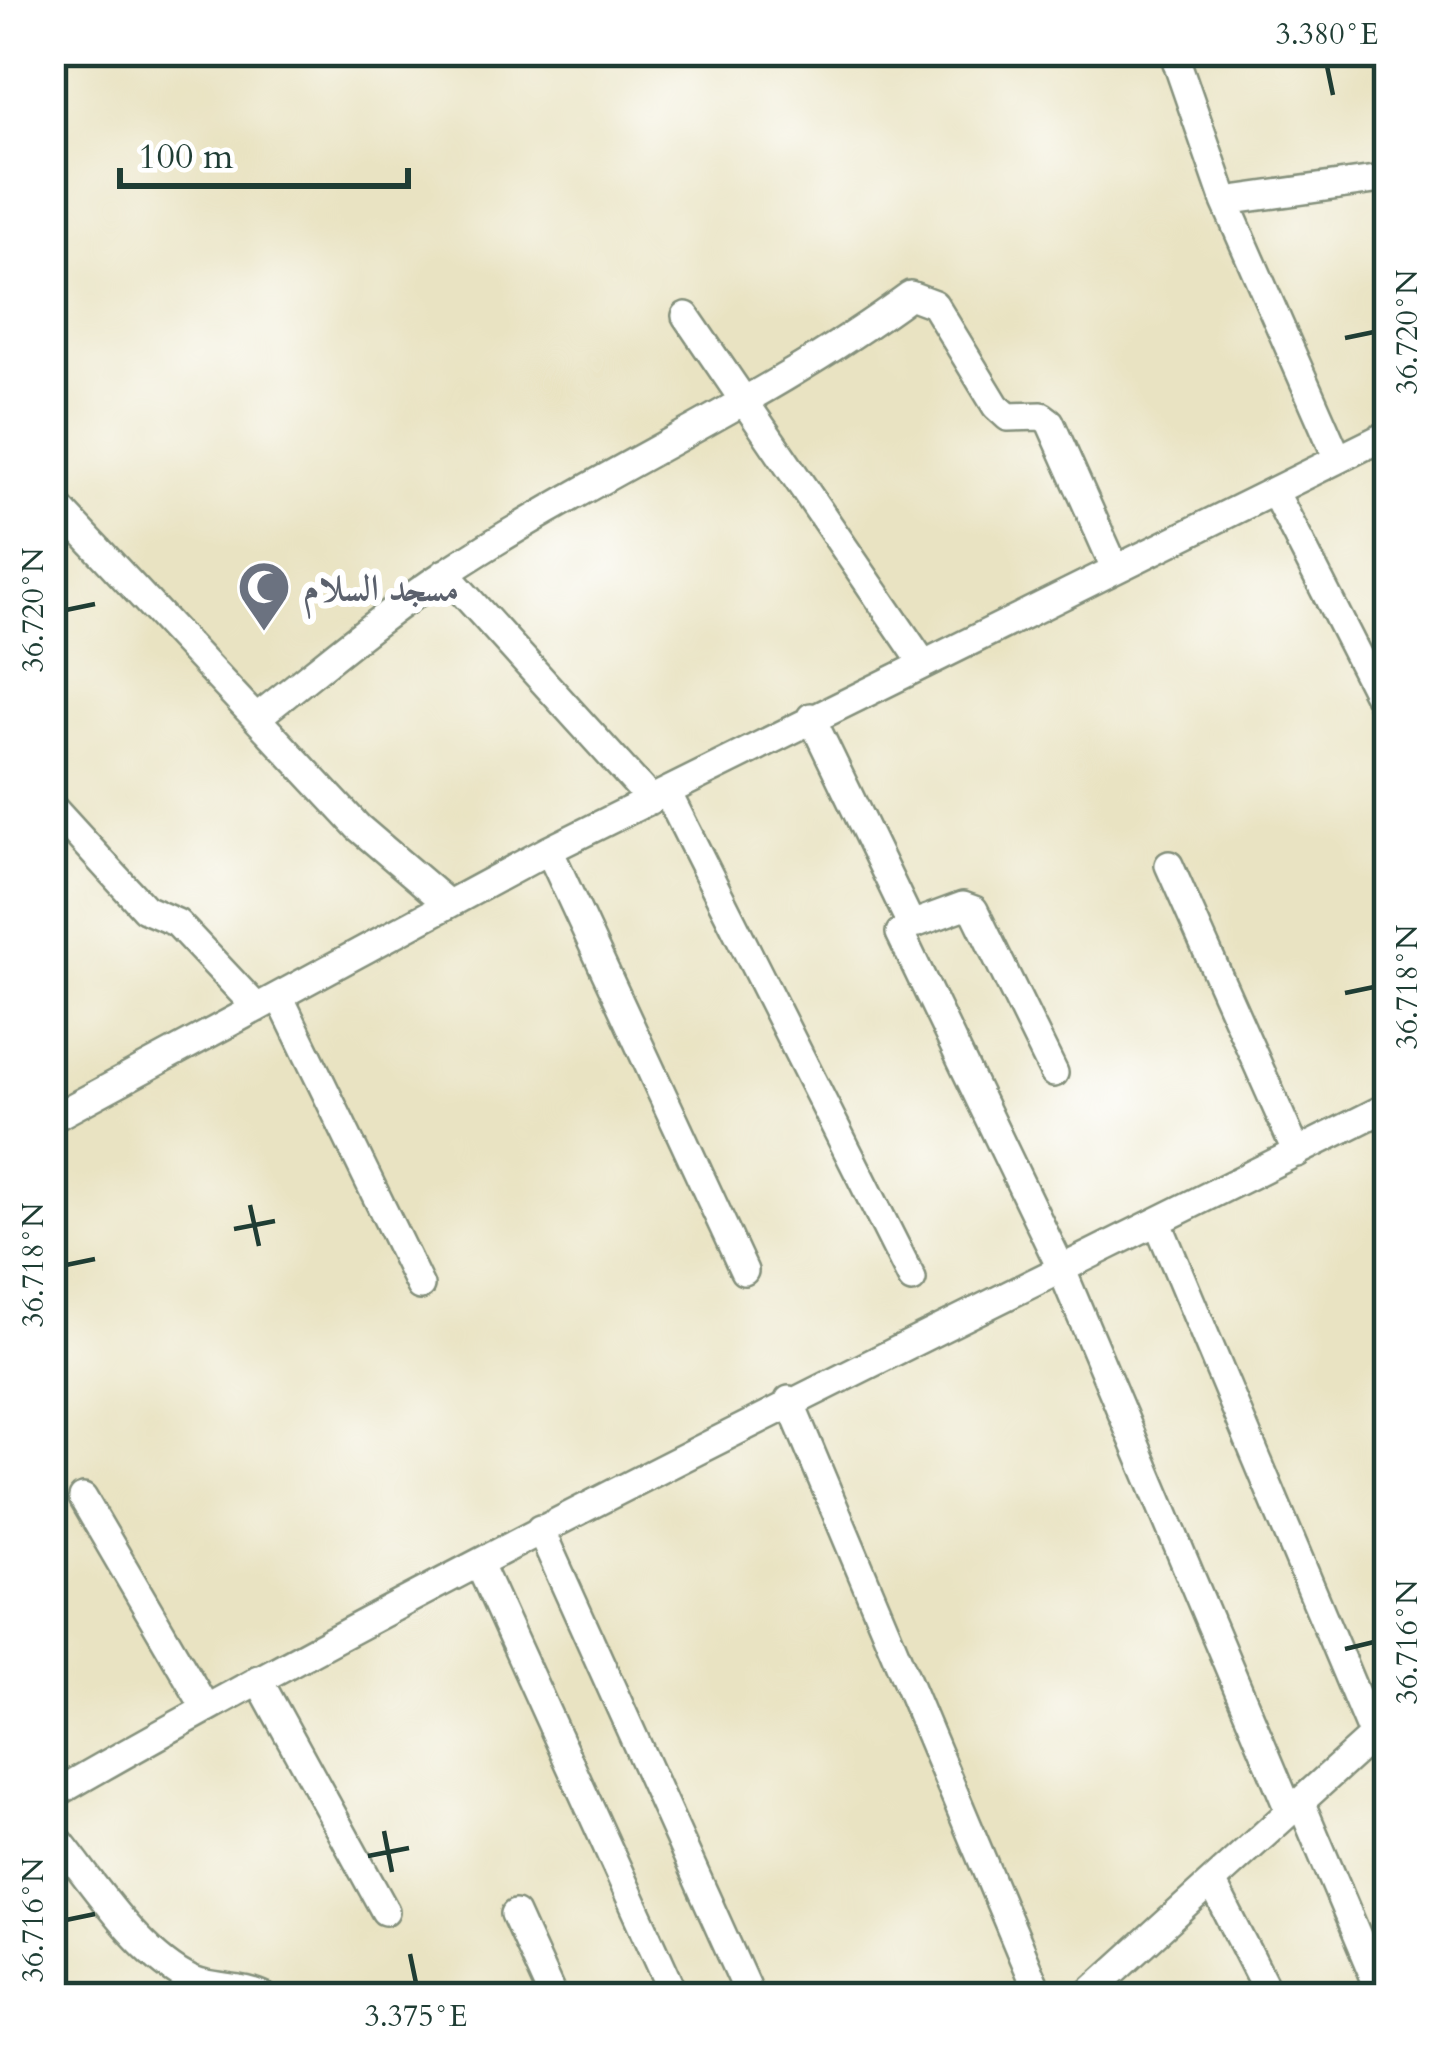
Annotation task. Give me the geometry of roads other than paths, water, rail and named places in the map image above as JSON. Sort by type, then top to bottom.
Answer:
[{"type":"street","points":[[1173,51],[1225,200],[1338,459]]},
{"type":"street","points":[[1225,200],[1389,178]]},
{"type":"street","points":[[256,718],[445,573],[740,401],[825,358],[910,295],[934,304],[996,406],[1008,417],[1042,416],[1050,422],[1115,568]]},
{"type":"street","points":[[686,316],[923,663]]},
{"type":"street","points":[[51,1120],[549,850],[1389,434]]},
{"type":"street","points":[[1274,491],[1389,717]]},
{"type":"street","points":[[51,499],[358,827],[448,904]]},
{"type":"street","points":[[445,573],[659,796],[912,1279]]},
{"type":"street","points":[[812,717],[912,924]]},
{"type":"street","points":[[51,806],[145,909],[177,923],[268,1002],[420,1286]]},
{"type":"street","points":[[549,850],[744,1271]]},
{"type":"street","points":[[1169,865],[1297,1153]]},
{"type":"street","points":[[1054,1073],[974,910],[963,906],[900,933],[1061,1268],[1294,1805],[1374,1976]]},
{"type":"street","points":[[51,1796],[258,1679],[789,1400],[1389,1106]]},
{"type":"street","points":[[1095,1993],[1372,1733],[1158,1223]]},
{"type":"street","points":[[789,1400],[1040,1998]]},
{"type":"street","points":[[82,1498],[206,1707]]},
{"type":"street","points":[[540,1529],[751,1998]]},
{"type":"street","points":[[479,1564],[676,1998]]},
{"type":"street","points":[[258,1679],[385,1911]]},
{"type":"street","points":[[51,1831],[157,1957],[190,1989],[238,1986],[266,1998]]},
{"type":"street","points":[[1213,1884],[1271,1998]]},
{"type":"street","points":[[515,1914],[553,1998]]},
{"type":"place","name":"مسجد السلام","points":[[264,633]]}]
